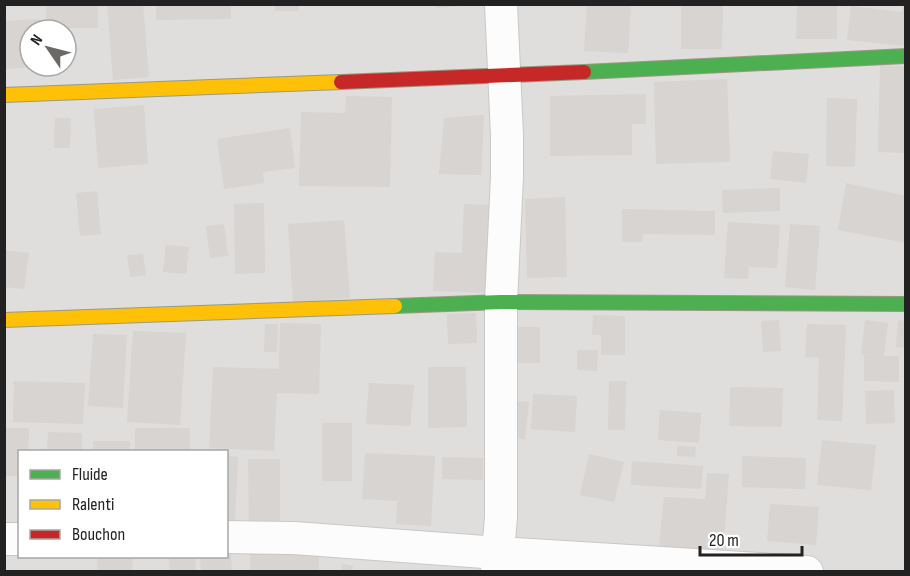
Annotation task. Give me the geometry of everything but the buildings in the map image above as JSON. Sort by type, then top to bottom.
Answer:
[{"type":"street","points":[[498,562],[501,517],[501,302],[507,177],[501,4]]},
{"type":"street","points":[[4,95],[505,76],[906,56]]},
{"type":"street","points":[[4,320],[501,302],[906,304]]},
{"type":"street","points":[[228,537],[294,538],[498,562],[807,572]]},
{"type":"shaded area","points":[[5,5],[905,5],[905,571],[5,571]]},
{"type":"traffic: fast","points":[[584,72],[906,56]]},
{"type":"traffic: fast","points":[[395,306],[501,302],[906,304]]},
{"type":"traffic: slow","points":[[4,95],[341,82]]},
{"type":"traffic: slow","points":[[4,320],[395,306]]},
{"type":"traffic: jam","points":[[341,82],[584,72]]}]
